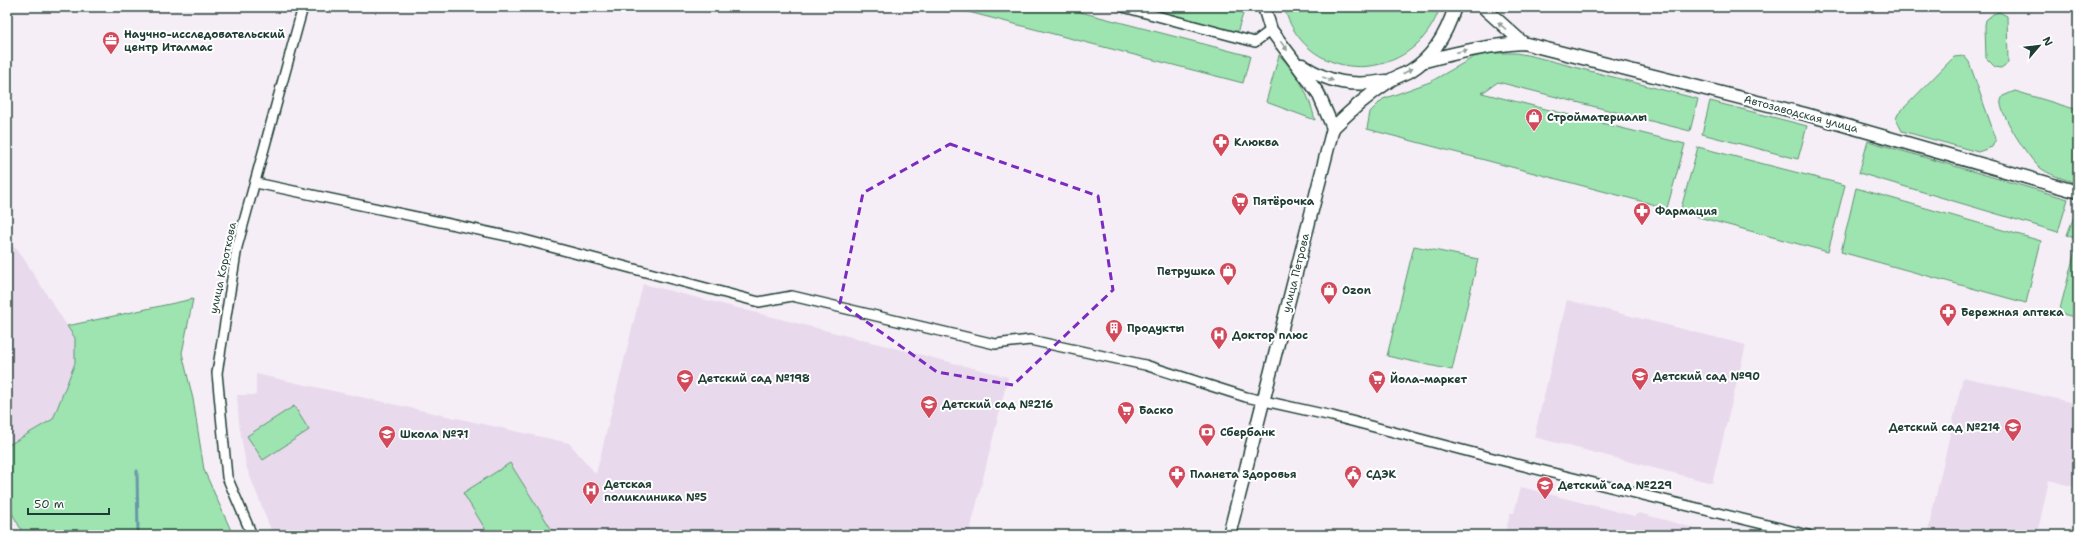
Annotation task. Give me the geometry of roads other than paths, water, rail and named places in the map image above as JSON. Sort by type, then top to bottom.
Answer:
[{"type":"main road","points":[[1264,7],[1271,30],[1318,93],[1333,128],[1360,101],[1390,80],[1410,71],[1425,61],[1492,45],[1523,43]]},
{"type":"main road","points":[[1425,61],[1445,34],[1455,7]]},
{"type":"main road","points":[[1483,7],[1523,43]]},
{"type":"main road","name":"Автозаводская улица","points":[[1523,43],[1805,114],[2078,192]]},
{"type":"main road","points":[[1294,60],[1315,74],[1339,83],[1365,85],[1390,80]]},
{"type":"main road","name":"улица Петрова","points":[[1229,535],[1333,128]]},
{"type":"street","name":"улица Короткова","points":[[252,535],[227,477],[217,372],[237,247],[256,183],[303,7]]},
{"type":"street","points":[[1123,7],[1255,42],[1271,30]]},
{"type":"street","points":[[256,183],[521,240],[759,302],[792,296],[995,344],[1030,340],[1145,365],[1246,397],[1808,535]]},
{"type":"waterway","points":[[137,471],[138,535]]},
{"type":"place","name":"Научно-исследовательский центр Италмас","points":[[111,55]]},
{"type":"place","name":"Стройматериалы","points":[[1534,132]]},
{"type":"place","name":"Клюква","points":[[1221,157]]},
{"type":"place","name":"Пятёрочка","points":[[1240,216]]},
{"type":"place","name":"Фармация","points":[[1642,226]]},
{"type":"place","name":"Петрушка","points":[[1228,286]]},
{"type":"place","name":"Ozon","points":[[1329,305]]},
{"type":"place","name":"Бережная аптека","points":[[1948,327]]},
{"type":"place","name":"Продукты","points":[[1114,343]]},
{"type":"place","name":"Доктор плюс","points":[[1219,350]]},
{"type":"place","name":"Детский сад №90","points":[[1640,391]]},
{"type":"place","name":"Детский сад №198","points":[[685,393]]},
{"type":"place","name":"Йола-маркет","points":[[1377,394]]},
{"type":"place","name":"Детский сад №216","points":[[929,419]]},
{"type":"place","name":"Баско","points":[[1126,425]]},
{"type":"place","name":"Детский сад №214","points":[[2013,442]]},
{"type":"place","name":"Сбербанк","points":[[1207,447]]},
{"type":"place","name":"Школа №71","points":[[387,449]]},
{"type":"place","name":"Планета Здоровья","points":[[1177,489]]},
{"type":"place","name":"СДЭК","points":[[1353,489]]},
{"type":"place","name":"Детский сад №229","points":[[1545,500]]},
{"type":"place","name":"Детская поликлиника №5","points":[[591,505]]}]
